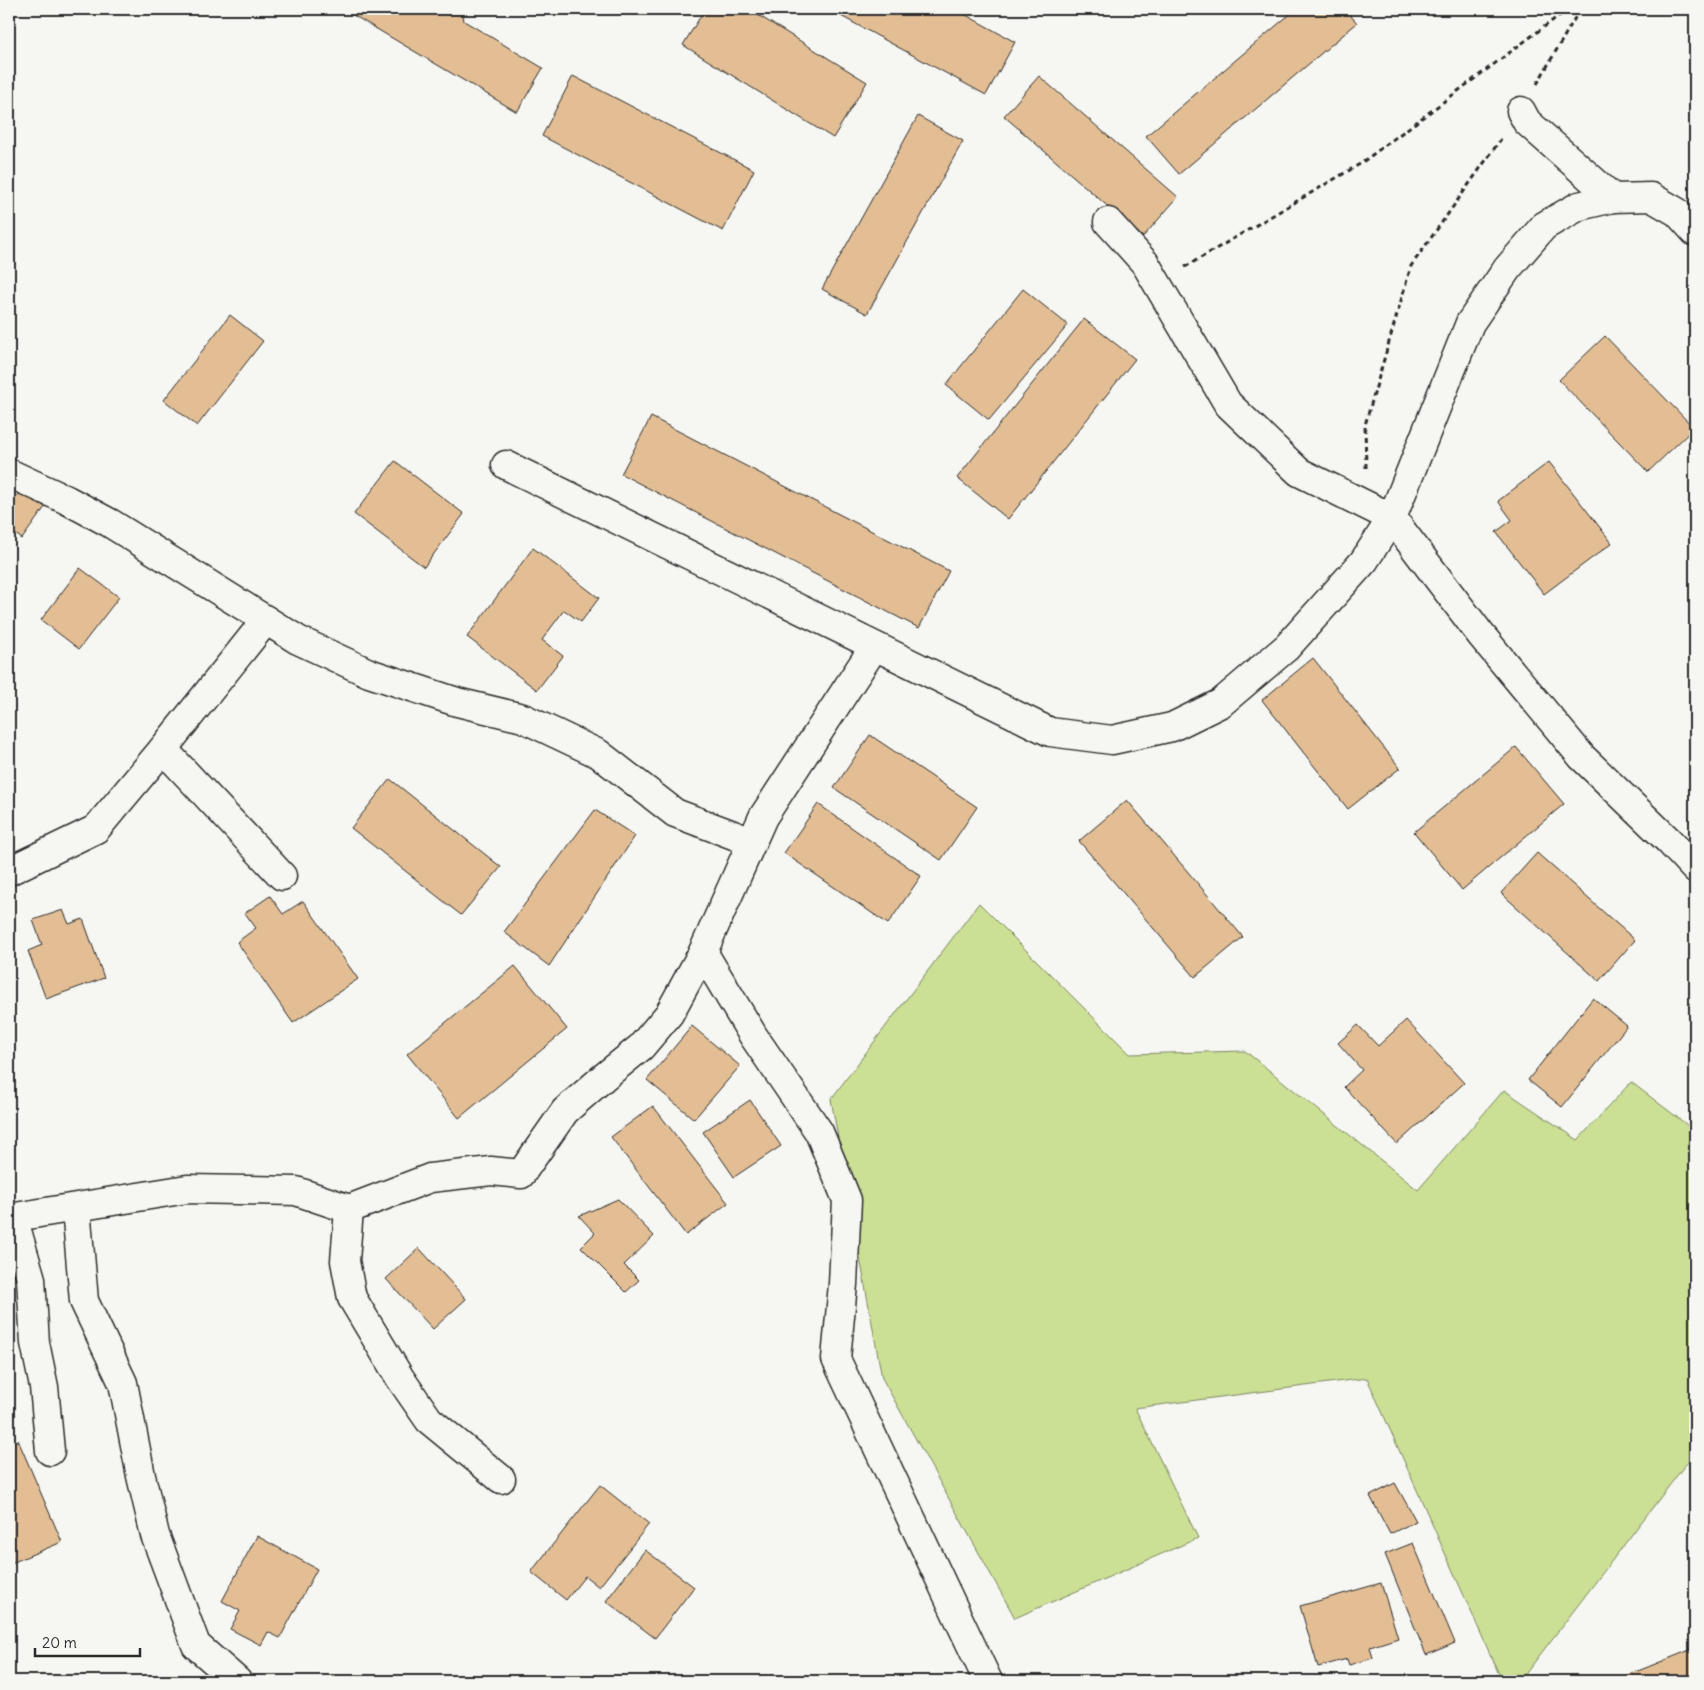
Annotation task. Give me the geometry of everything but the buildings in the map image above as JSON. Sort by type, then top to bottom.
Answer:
[{"type":"street","points":[[1521,111],[1526,122],[1613,198]]},
{"type":"street","points":[[506,465],[1050,732],[1112,740],[1172,727],[1221,703],[1287,647],[1364,561],[1392,518],[1470,323],[1507,269],[1544,226],[1579,206],[1613,198],[1651,197],[1678,212],[1695,232]]},
{"type":"street","points":[[1108,222],[1145,263],[1228,404],[1299,472],[1366,507],[1392,518],[1481,634],[1582,758],[1669,841],[1695,869]]},
{"type":"street","points":[[9,473],[67,500],[110,523],[298,640],[369,673],[457,702],[523,718],[599,754],[675,813],[752,842]]},
{"type":"street","points":[[9,871],[96,829],[266,620]]},
{"type":"street","points":[[50,1451],[44,1387],[35,1343],[32,1279],[11,1217],[187,1189],[296,1191],[350,1209],[430,1178],[491,1171],[521,1174],[565,1111],[641,1047],[669,1014],[703,952],[763,817],[874,646]]},
{"type":"street","points":[[163,749],[282,876]]},
{"type":"street","points":[[703,952],[754,1037],[818,1132],[847,1200],[843,1284],[836,1359],[988,1681]]},
{"type":"street","points":[[76,1208],[84,1301],[123,1383],[141,1476],[155,1535],[196,1645],[237,1681]]},
{"type":"street","points":[[350,1209],[345,1261],[352,1298],[400,1378],[429,1420],[502,1479]]},
{"type":"path","points":[[1157,284],[1360,164],[1568,9]]},
{"type":"path","points":[[1366,507],[1366,425],[1411,266],[1521,111],[1580,9]]},
{"type":"green space","points":[[979,903],[1130,1054],[1245,1051],[1418,1190],[1504,1090],[1578,1140],[1631,1082],[1695,1131],[1695,1452],[1520,1681],[1502,1681],[1367,1378],[1135,1408],[1198,1538],[1015,1618],[882,1378],[831,1099]]}]
